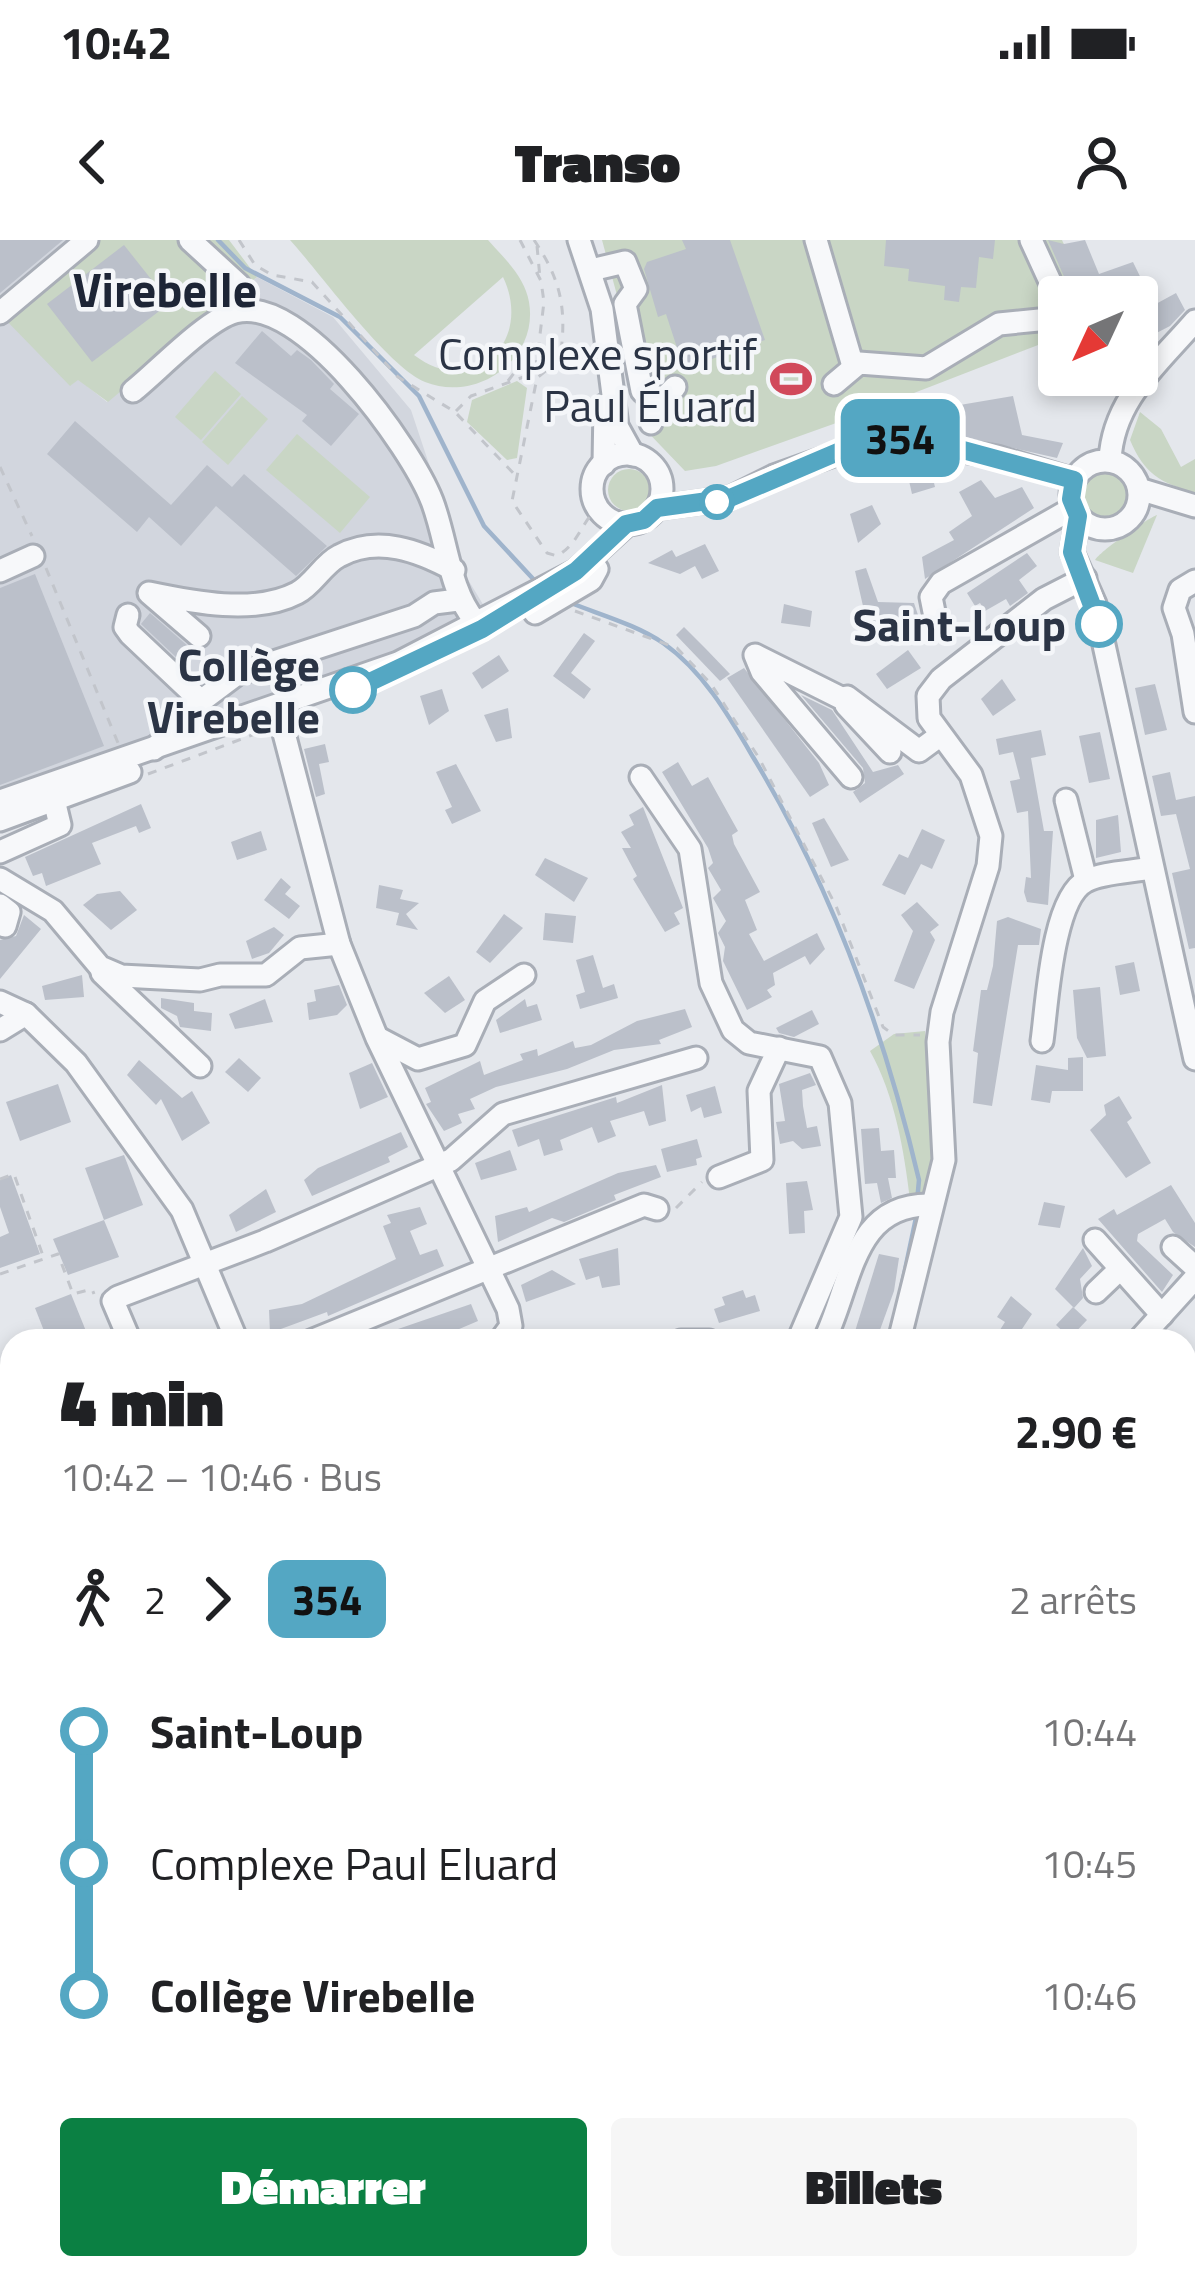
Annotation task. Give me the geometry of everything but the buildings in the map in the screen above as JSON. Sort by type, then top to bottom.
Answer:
[{"type":"street","points":[[0,313],[87,240]]},
{"type":"street","points":[[190,240],[238,286],[246,310]]},
{"type":"street","points":[[579,240],[591,270],[620,439],[633,455],[650,463],[660,496]]},
{"type":"street","points":[[1031,240],[1048,276]]},
{"type":"street","points":[[823,243],[853,366]]},
{"type":"street","points":[[591,270],[626,262],[636,289],[625,304],[642,391],[655,413],[675,387]]},
{"type":"street","points":[[133,391],[229,314],[267,313],[318,344],[396,439],[431,497],[454,570],[458,600],[475,621]]},
{"type":"street","points":[[835,385],[853,366],[926,368],[999,324],[1038,320]]},
{"type":"street","points":[[1158,358],[1195,321]]},
{"type":"street","points":[[589,560],[600,512],[592,489],[604,464],[610,381]]},
{"type":"street","points":[[1110,460],[1118,413],[1128,396]]},
{"type":"street","points":[[660,496],[713,503],[866,440],[895,437],[997,457],[1074,480]]},
{"type":"street","points":[[604,464],[633,455]]},
{"type":"street","points":[[901,1329],[920,1206],[944,1160],[938,1042],[992,836],[971,775],[938,737],[927,706],[941,679],[1080,567],[1086,551],[1106,529],[1125,523],[1138,498],[1129,470],[1110,460],[1088,464],[1074,480],[1080,567],[1195,1059]]},
{"type":"street","points":[[0,820],[413,665],[529,604],[589,560],[626,524],[644,520],[660,496]]},
{"type":"street","points":[[1138,498],[1185,504]]},
{"type":"street","points":[[600,512],[626,524]]},
{"type":"street","points":[[1076,512],[1106,529]]},
{"type":"street","points":[[934,612],[931,597],[941,583],[1076,512]]},
{"type":"street","points":[[199,635],[149,593],[239,603],[296,594],[339,556],[379,546],[417,550],[454,570]]},
{"type":"street","points":[[0,571],[35,550]]},
{"type":"street","points":[[0,801],[153,752],[398,663],[475,621],[529,604],[563,601],[591,580],[597,569],[589,560]]},
{"type":"street","points":[[1195,581],[1180,590],[1174,608],[1184,634],[1195,712]]},
{"type":"street","points":[[153,752],[201,701],[251,668],[415,616],[434,603],[458,600]]},
{"type":"street","points":[[128,615],[124,627],[201,701]]},
{"type":"street","points":[[850,777],[762,672],[755,655],[834,690],[890,752]]},
{"type":"street","points":[[845,700],[850,697],[869,709],[919,751],[938,737]]},
{"type":"street","points":[[280,718],[338,944],[377,1038],[489,1268],[509,1329]]},
{"type":"street","points":[[641,777],[690,849],[700,884],[711,983],[723,1013],[748,1043],[820,1057],[830,1071],[861,1222],[828,1329]]},
{"type":"street","points":[[0,852],[60,825],[53,800]]},
{"type":"street","points":[[1066,800],[1087,880]]},
{"type":"street","points":[[1042,1041],[1058,931],[1075,890],[1087,880],[1150,868]]},
{"type":"street","points":[[0,879],[53,911],[100,967],[104,979],[200,1066]]},
{"type":"street","points":[[100,967],[121,976],[157,979],[266,975],[300,948],[338,944]]},
{"type":"street","points":[[377,1038],[418,1059],[465,1046],[485,1001],[524,975]]},
{"type":"street","points":[[0,1002],[26,1014],[76,1063],[189,1220],[228,1329]]},
{"type":"street","points":[[0,1030],[26,1014]]},
{"type":"street","points":[[719,1177],[762,1160],[759,1091],[779,1048]]},
{"type":"street","points":[[125,1329],[113,1301],[461,1155],[503,1114],[696,1058]]},
{"type":"street","points":[[340,1329],[644,1205],[664,1213]]},
{"type":"street","points":[[804,1329],[861,1222],[920,1206]]},
{"type":"street","points":[[1095,1240],[1162,1315]]},
{"type":"street","points":[[1173,1247],[1195,1267]]},
{"type":"street","points":[[1096,1292],[1118,1271]]},
{"type":"street","points":[[1149,1329],[1195,1278]]},
{"type":"path","points":[[239,240],[255,265],[272,275],[312,282],[398,377],[454,412],[519,478]]},
{"type":"path","points":[[520,240],[541,281]]},
{"type":"path","points":[[454,412],[471,396],[536,376],[560,358],[566,313],[561,288],[536,242]]},
{"type":"path","points":[[536,242],[541,281],[536,376],[512,501],[548,553],[556,556],[569,549],[600,512]]},
{"type":"path","points":[[508,381],[539,339]]},
{"type":"path","points":[[0,466],[124,761]]},
{"type":"path","points":[[563,601],[687,655],[759,758],[836,907],[883,1027],[894,1035],[919,1034],[938,1042]]},
{"type":"path","points":[[0,1179],[14,1174],[44,1258]]},
{"type":"path","points":[[664,1213],[695,1184],[719,1177]]},
{"type":"path","points":[[0,1274],[58,1255],[74,1294],[92,1288],[100,1310]]},
{"type":"shaded area","points":[[0,240],[74,240],[71,385],[78,379],[107,402],[257,277],[333,317],[411,410],[467,578],[484,606],[410,653],[0,794]]},
{"type":"green space","points":[[74,240],[229,240],[257,277],[108,402],[78,380],[70,386],[2,316]]},
{"type":"green space","points":[[290,240],[488,240],[527,293],[530,323],[524,342],[514,358],[483,381],[445,387],[425,382],[374,339]],"holes":[[[503,277],[510,301],[504,342],[476,367],[457,371],[436,367],[414,355]]]},
{"type":"green space","name":"Complexe sportif Paul Éluard","points":[[602,240],[1062,240],[1078,276],[1038,276],[1038,345],[716,466],[685,471],[638,422],[627,332]]},
{"type":"green space","points":[[215,371],[241,394],[201,440],[175,417]]},
{"type":"green space","points":[[517,381],[527,388],[517,458],[507,460],[467,422],[472,400]]},
{"type":"green space","points":[[242,396],[268,419],[228,465],[202,442]]},
{"type":"green space","points":[[1140,412],[1161,429],[1181,467],[1195,459],[1195,493],[1163,481],[1142,462],[1130,440]]},
{"type":"green space","points":[[297,434],[370,497],[340,533],[266,470]]},
{"type":"green space","points":[[629,469],[644,475],[650,490],[644,505],[629,511],[614,505],[608,490],[614,475]]},
{"type":"green space","points":[[1106,470],[1123,478],[1131,495],[1123,512],[1106,520],[1089,512],[1081,495],[1089,478]]},
{"type":"green space","points":[[1157,515],[1133,573],[1095,560],[1124,536]]},
{"type":"green space","points":[[925,1031],[936,1170],[925,1192],[910,1200],[892,1105],[870,1051],[894,1034]]},
{"type":"waterway","points":[[218,240],[245,268],[340,317],[419,396],[484,526],[536,582]]},
{"type":"waterway","points":[[571,603],[642,631],[691,667],[714,695],[782,807],[831,910],[872,1015],[919,1180],[917,1202]]},
{"type":"waterway","points":[[902,1284],[917,1213]]},
{"type":"bus line","name":"354","points":[[353,690],[482,629],[576,571],[626,524],[644,520],[657,508],[730,498],[774,476],[884,437],[997,457],[1074,480],[1071,499],[1078,516],[1072,552],[1099,624]]},
{"type":"place","name":"Complexe sportif Paul Éluard","points":[[791,379]]},
{"type":"place","name":"Saint-Loup","points":[[1099,624]]},
{"type":"place","name":"Collège Virebelle","points":[[353,690]]},
{"type":"district","name":"Virebelle","points":[[165,289]]}]
